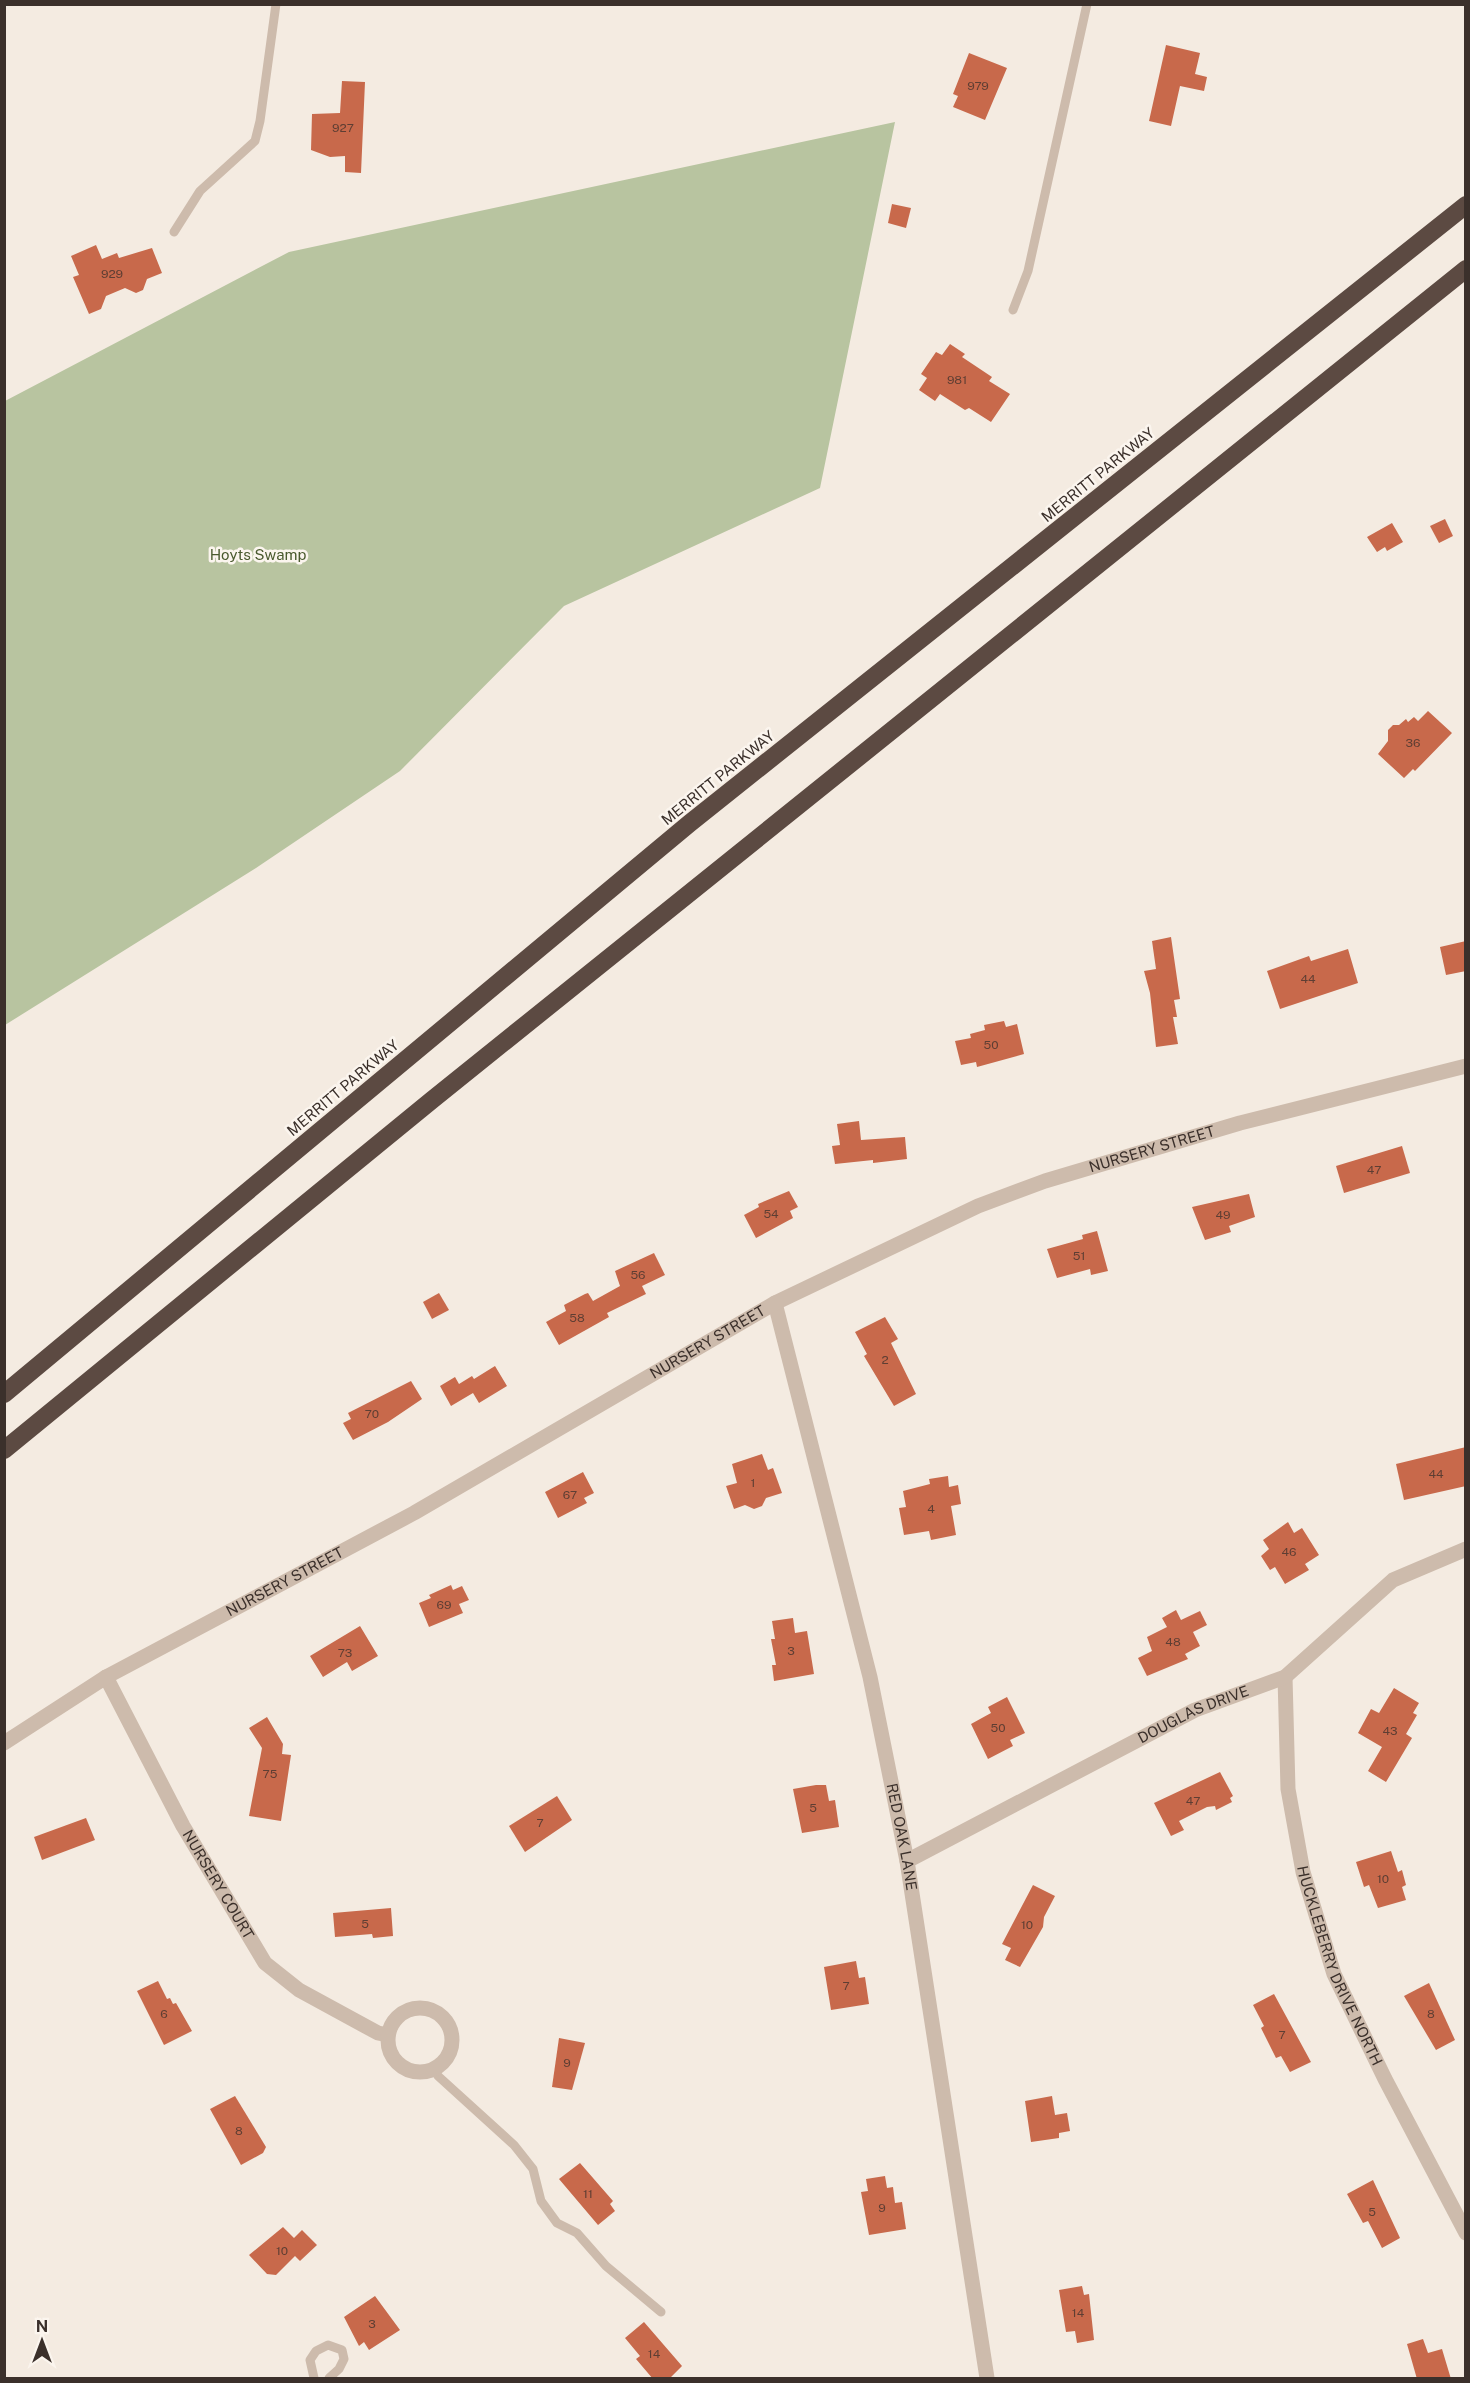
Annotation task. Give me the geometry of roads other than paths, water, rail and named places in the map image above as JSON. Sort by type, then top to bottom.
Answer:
[{"type":"highway","name":"MERRITT PARKWAY","points":[[4,1394],[690,823],[1466,205]]},
{"type":"highway","points":[[4,1450],[432,1100],[1466,269]]},
{"type":"street","name":"NURSERY STREET","points":[[4,1743],[106,1677],[414,1513],[775,1303],[978,1206],[1045,1181],[1240,1123],[1466,1066]]},
{"type":"street","name":"RED OAK LANE","points":[[775,1303],[870,1677],[907,1861],[987,2379]]},
{"type":"street","name":"DOUGLAS DRIVE","points":[[907,1861],[1195,1710],[1285,1677],[1393,1580],[1466,1549]]},
{"type":"street","name":"NURSERY COURT","points":[[106,1677],[183,1826],[265,1963],[299,1990],[378,2033],[388,2035]]},
{"type":"street","name":"HUCKLEBERRY DRIVE NORTH","points":[[1285,1677],[1288,1789],[1303,1872],[1334,1974],[1466,2233]]},
{"type":"street","points":[[420,2009],[436,2013],[448,2026],[451,2042],[448,2054],[435,2068],[419,2072],[402,2067],[391,2055],[388,2035],[394,2022],[407,2011],[420,2009]]},
{"type":"lane","points":[[174,232],[200,191],[255,141],[260,121],[276,4]]},
{"type":"lane","points":[[1013,310],[1028,271],[1087,4]]},
{"type":"lane","points":[[435,2068],[438,2076],[514,2145],[532,2169],[541,2201],[557,2223],[577,2233],[606,2266],[661,2312]]},
{"type":"lane","points":[[314,2379],[310,2360],[316,2351],[328,2345],[342,2350],[344,2359],[339,2369],[329,2379]]},
{"type":"park label","name":"Hoyts Swamp","points":[[258,555]]}]
